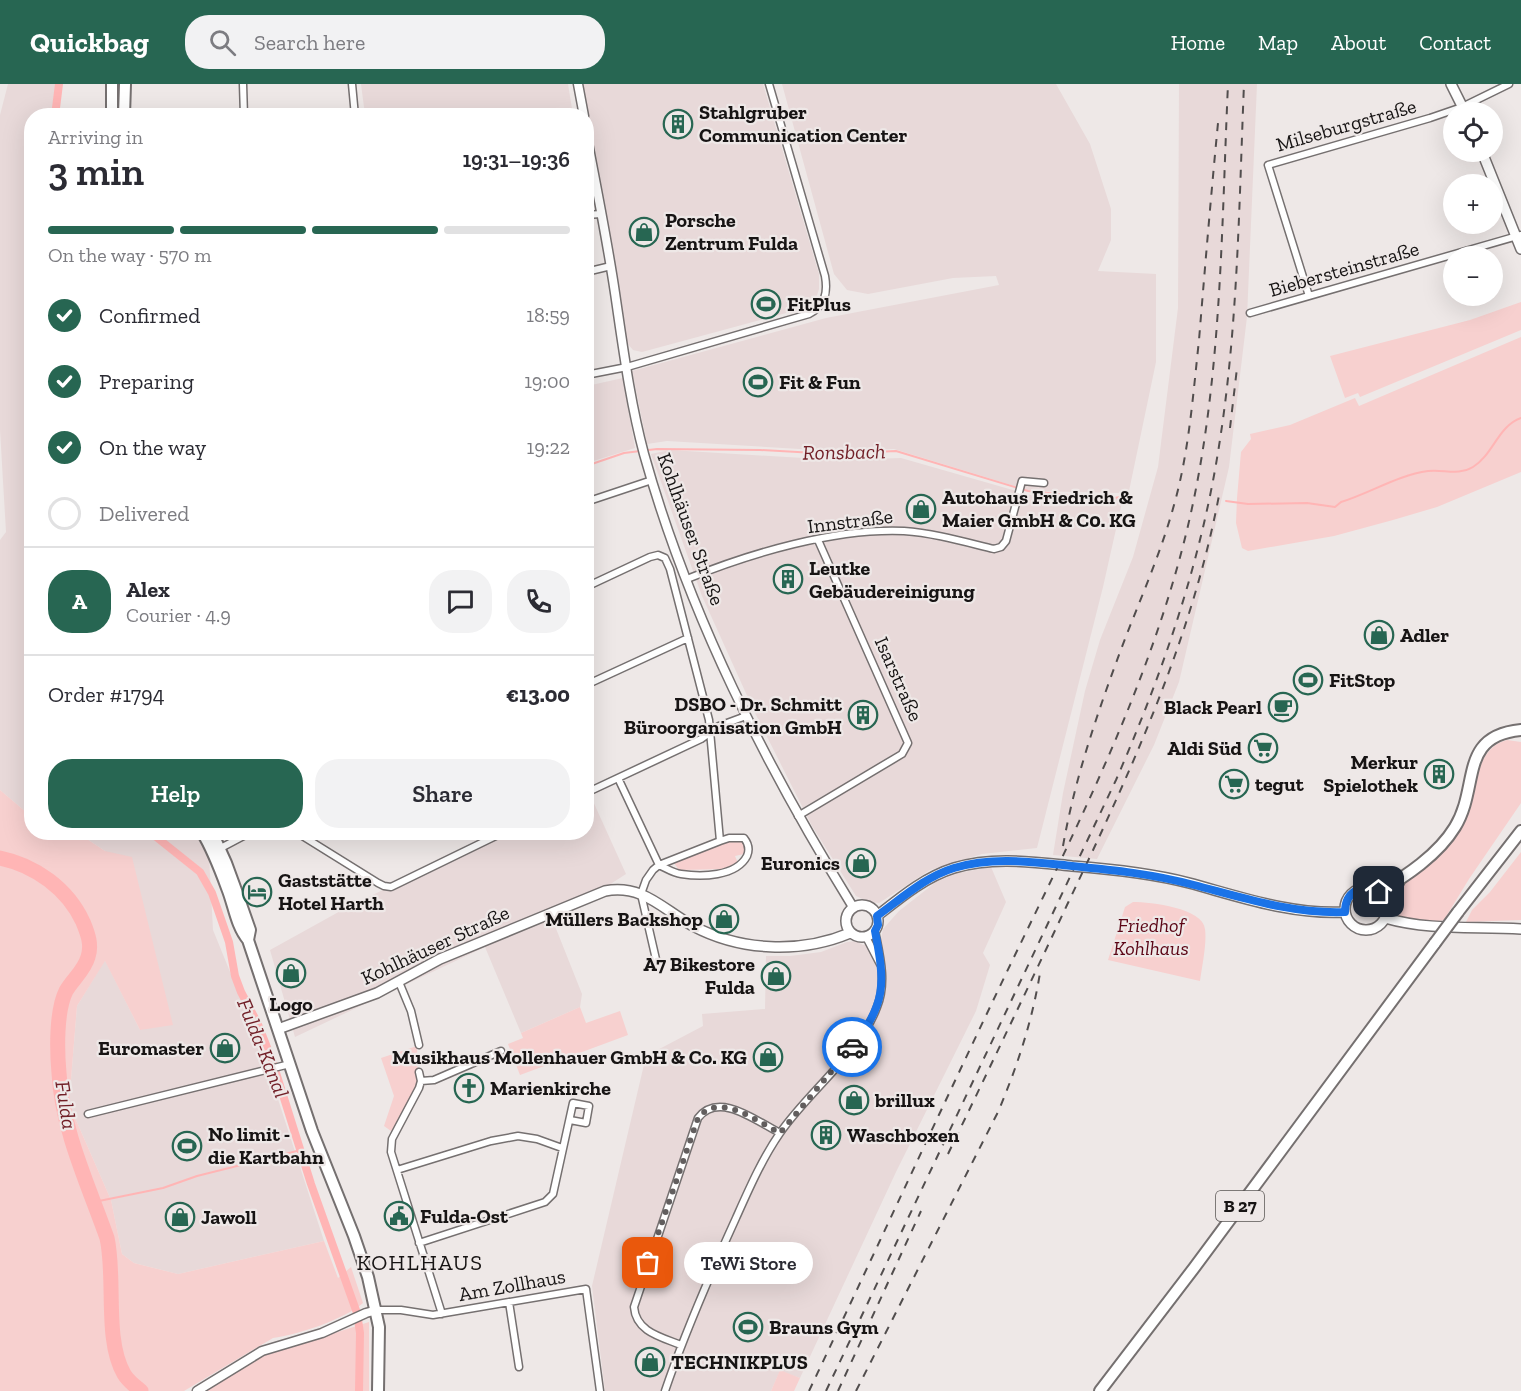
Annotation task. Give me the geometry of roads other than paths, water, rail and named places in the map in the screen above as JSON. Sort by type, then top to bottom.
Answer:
[{"type":"main road","points":[[112,84],[112,108]]},
{"type":"main road","points":[[124,108],[125,84]]},
{"type":"main road","points":[[1451,84],[1459,102]]},
{"type":"main road","points":[[1486,162],[1518,236],[1521,249]]},
{"type":"main road","points":[[1382,896],[1437,848],[1455,827],[1464,809],[1477,753],[1494,737],[1521,730]]},
{"type":"main road","points":[[1494,737],[1521,738]]},
{"type":"main road","name":"B 27","points":[[1100,1391],[1521,831]]},
{"type":"main road","points":[[208,840],[217,851]]},
{"type":"main road","points":[[214,840],[242,933],[248,940],[278,1029],[284,1065],[361,1254],[371,1312],[380,1345],[378,1391]]},
{"type":"main road","points":[[877,916],[913,889],[939,874],[978,862],[1004,860],[1137,872],[1288,909],[1345,912]]},
{"type":"main road","points":[[1370,888],[1382,896],[1387,912],[1386,918],[1376,927],[1363,930],[1351,924],[1345,912],[1347,899],[1356,890],[1370,888]]},
{"type":"main road","name":"Kohlhäuser Straße","points":[[278,1029],[365,998],[440,959],[588,896],[615,889],[625,889],[641,894],[702,930],[720,937],[756,945],[801,947],[822,944],[850,933]]},
{"type":"main road","points":[[860,905],[867,906],[877,916],[878,925],[875,931],[866,937],[857,937],[850,933],[845,921],[847,913],[853,907],[860,905]]},
{"type":"main road","points":[[1386,918],[1430,927],[1521,929]]},
{"type":"street","points":[[243,84],[244,108]]},
{"type":"street","points":[[352,84],[354,108]]},
{"type":"street","points":[[578,84],[582,108]]},
{"type":"street","points":[[594,373],[627,367],[809,314],[818,309],[823,302],[827,289],[825,276],[769,84]]},
{"type":"street","points":[[1477,102],[1509,84]]},
{"type":"street","name":"Milseburgstraße","points":[[1309,296],[1268,165],[1443,116]]},
{"type":"street","name":"Kohlhäuser Straße","points":[[594,176],[643,450],[687,579],[746,717],[798,816],[853,907]]},
{"type":"street","points":[[594,214],[601,214]]},
{"type":"street","name":"Biebersteinstraße","points":[[1250,313],[1518,236]]},
{"type":"street","points":[[594,270],[611,266]]},
{"type":"street","points":[[594,499],[652,480]]},
{"type":"street","name":"Innstraße","points":[[687,579],[710,569],[779,548],[870,532],[925,533],[994,549],[1001,547],[1005,541],[1022,481],[1044,483]]},
{"type":"street","name":"Isarstraße","points":[[798,816],[902,754],[908,743],[818,540]]},
{"type":"street","points":[[594,583],[656,555],[665,558],[670,569],[709,720],[720,841]]},
{"type":"street","points":[[594,681],[688,638]]},
{"type":"street","points":[[594,789],[719,726],[746,717]]},
{"type":"street","points":[[618,778],[659,865],[682,874],[728,872],[744,861],[748,851],[747,844],[741,837],[720,841],[659,865],[646,880],[641,894],[658,968]]},
{"type":"street","points":[[217,851],[237,840]]},
{"type":"street","points":[[309,840],[378,883],[391,887],[490,840]]},
{"type":"street","points":[[665,1391],[681,1345],[748,1191],[780,1133],[868,1025],[880,996],[881,957],[875,931]]},
{"type":"street","points":[[866,937],[881,964]]},
{"type":"street","points":[[399,982],[411,1011],[419,1046]]},
{"type":"street","points":[[421,1081],[434,1080],[501,1050]]},
{"type":"street","points":[[88,1114],[284,1065]]},
{"type":"street","points":[[419,1072],[421,1081],[391,1141],[391,1152],[442,1314]]},
{"type":"street","points":[[681,1345],[642,1327],[636,1319],[634,1307],[698,1118],[704,1111],[720,1106],[730,1108],[780,1133]]},
{"type":"street","points":[[419,1243],[544,1202],[553,1194],[570,1120]]},
{"type":"street","points":[[397,1170],[491,1141],[518,1136],[537,1139],[562,1148]]},
{"type":"street","name":"Am Zollhaus","points":[[371,1312],[401,1311],[433,1315],[586,1289],[600,1391]]},
{"type":"street","points":[[509,1302],[519,1367]]},
{"type":"street","points":[[197,1391],[262,1351],[321,1333],[371,1312]]},
{"type":"waterway","name":"Fulda-Kanal","points":[[56,108],[59,84]]},
{"type":"waterway","name":"Ronsbach","points":[[1226,501],[1248,504],[1307,503],[1335,507],[1341,502],[1417,473],[1467,470],[1480,462],[1507,427],[1521,418]]},
{"type":"waterway","name":"Ronsbach","points":[[594,463],[624,453],[657,449],[760,450],[833,454],[896,451],[1028,491],[1108,499],[1133,495]]},
{"type":"waterway","name":"Fulda-Kanal","points":[[160,840],[200,872],[212,893],[229,942],[235,976],[272,1060],[311,1184],[357,1313],[360,1333],[359,1391]]},
{"type":"waterway","name":"Fulda","points":[[0,858],[26,866],[49,880],[77,910],[88,935],[90,948],[86,962],[66,991],[60,1009],[58,1064],[61,1094],[70,1136],[107,1238],[111,1271],[112,1327],[118,1360],[126,1377],[141,1391]]},
{"type":"waterway","points":[[94,1202],[163,1188],[197,1176],[301,1150]]},
{"type":"railway","points":[[809,1391],[1087,804],[1131,701],[1169,596],[1197,486],[1213,372],[1221,257],[1228,84]]},
{"type":"railway","points":[[826,1391],[1116,780],[1149,699],[1178,616],[1202,532],[1219,446],[1225,401],[1237,265],[1244,84]]},
{"type":"railway","points":[[1063,846],[1092,731],[1161,545],[1179,485],[1195,382],[1218,123]]},
{"type":"railway","points":[[1230,428],[1237,368]]},
{"type":"railway","points":[[948,1154],[1091,855],[1136,754],[1177,651],[1194,598],[1220,490]]},
{"type":"railway","points":[[856,1391],[998,1112],[1023,1044],[1040,973]]},
{"type":"railway","points":[[838,1391],[921,1211]]},
{"type":"place","name":"Stahlgruber Communication Center","points":[[678,124]]},
{"type":"place","name":"Porsche Zentrum Fulda","points":[[644,232]]},
{"type":"place","name":"FitPlus","points":[[766,304]]},
{"type":"place","name":"Fit & Fun","points":[[758,382]]},
{"type":"place","name":"Autohaus Friedrich & Maier GmbH & C0. KG","points":[[921,509]]},
{"type":"place","name":"Leutke Gebäudereinigung","points":[[788,579]]},
{"type":"place","name":"Adler","points":[[1379,635]]},
{"type":"place","name":"FitStop","points":[[1308,680]]},
{"type":"place","name":"Black Pearl","points":[[1283,707]]},
{"type":"place","name":"DSBO - Dr. Schmitt Büroorganisation GmbH","points":[[863,715]]},
{"type":"place","name":"Aldi Süd","points":[[1263,748]]},
{"type":"place","name":"Merkur Spielothek","points":[[1439,774]]},
{"type":"place","name":"tegut","points":[[1234,784]]},
{"type":"place","name":"Euronics","points":[[861,863]]},
{"type":"place","name":"Gaststätte Hotel Harth","points":[[257,892]]},
{"type":"place","name":"Müllers Backshop","points":[[724,919]]},
{"type":"place","name":"Logo","points":[[291,973]]},
{"type":"place","name":"A7 Bikestore Fulda","points":[[776,976]]},
{"type":"place","name":"Euromaster","points":[[225,1048]]},
{"type":"place","name":"Musikhaus Mollenhauer GmbH & Co. KG","points":[[768,1057]]},
{"type":"place","name":"Marienkirche","points":[[469,1088]]},
{"type":"place","name":"brillux","points":[[854,1100]]},
{"type":"place","name":"Waschboxen","points":[[826,1135]]},
{"type":"place","name":"No limit - die Kartbahn","points":[[187,1146]]},
{"type":"place","name":"Fulda-Ost","points":[[399,1216]]},
{"type":"place","name":"Jawoll","points":[[180,1217]]},
{"type":"place","name":"TeWi Store","points":[[648,1263]]},
{"type":"place","name":"Brauns Gym","points":[[748,1327]]},
{"type":"place","name":"TECHNIKPLUS","points":[[650,1362]]},
{"type":"district","name":"KOHLHAUS","points":[[420,1262]]},
{"type":"park label","name":"Friedhof Kohlhaus","points":[[1151,936]]}]
